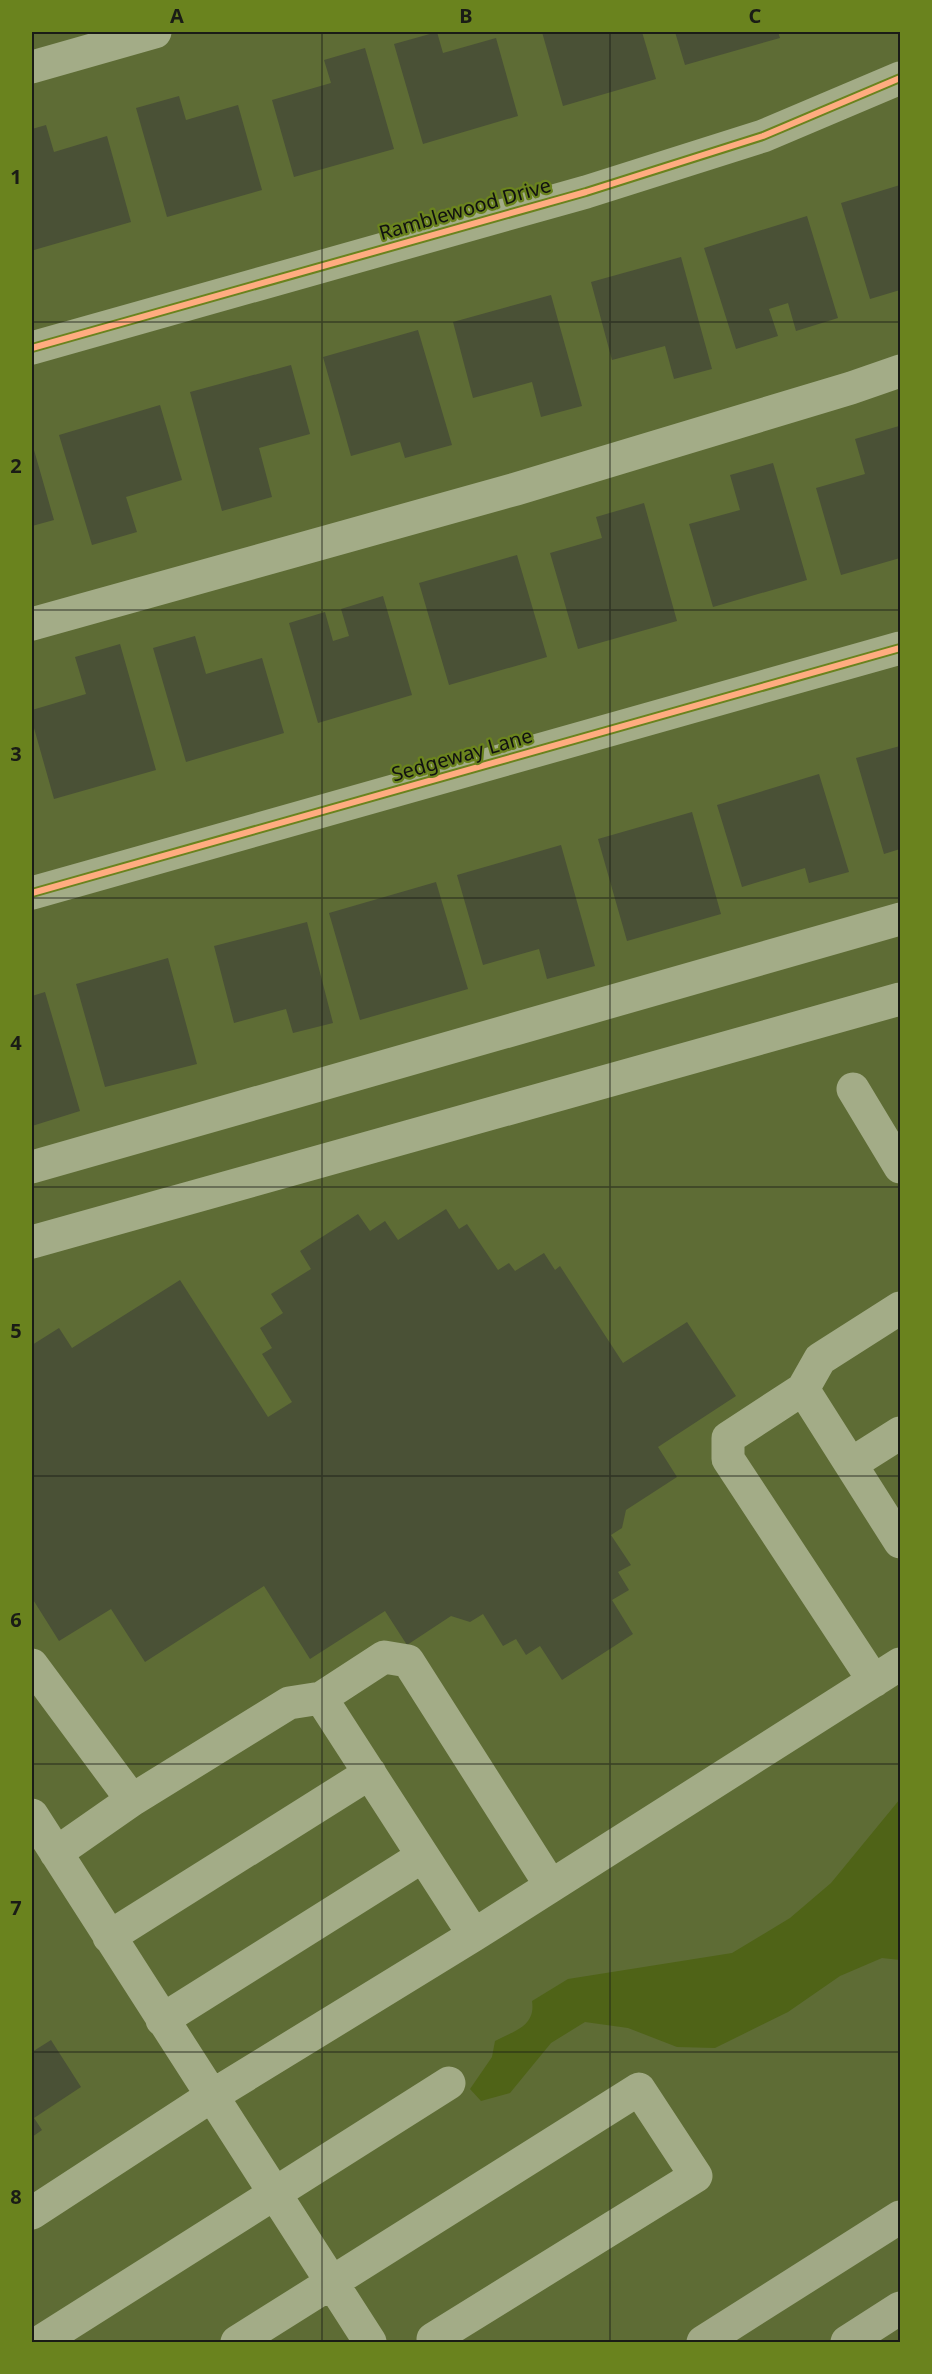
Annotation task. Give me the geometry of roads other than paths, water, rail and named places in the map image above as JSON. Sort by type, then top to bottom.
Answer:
[{"type":"main road","points":[[703,2343],[900,2217]]},
{"type":"main road","points":[[847,2343],[900,2308]]},
{"type":"street","points":[[32,67],[154,32]]},
{"type":"street","name":"Ramblewood Drive","points":[[32,348],[586,192],[763,136],[900,78]]},
{"type":"street","points":[[32,624],[516,489],[851,388],[900,371]]},
{"type":"street","name":"Sedgeway Lane","points":[[32,893],[900,648]]},
{"type":"street","points":[[32,1167],[900,919]]},
{"type":"street","points":[[32,1242],[900,999]]},
{"type":"street","points":[[853,1089],[900,1167]]},
{"type":"street","points":[[32,2212],[210,2097],[474,1935],[887,1673],[728,1459],[728,1438],[803,1389],[820,1359],[900,1308]]},
{"type":"street","points":[[803,1389],[900,1542]]},
{"type":"street","points":[[851,1464],[900,1433]]},
{"type":"street","points":[[56,1853],[132,1800],[289,1702],[321,1698],[384,1658],[408,1661],[551,1886]]},
{"type":"street","points":[[32,1665],[132,1800]]},
{"type":"street","points":[[321,1698],[474,1935]]},
{"type":"street","points":[[109,1937],[370,1773]]},
{"type":"street","points":[[32,1815],[210,2097],[370,2343]]},
{"type":"street","points":[[162,2020],[423,1856]]},
{"type":"street","points":[[40,2343],[449,2083]]},
{"type":"street","points":[[237,2343],[639,2089],[696,2176],[433,2339]]}]
